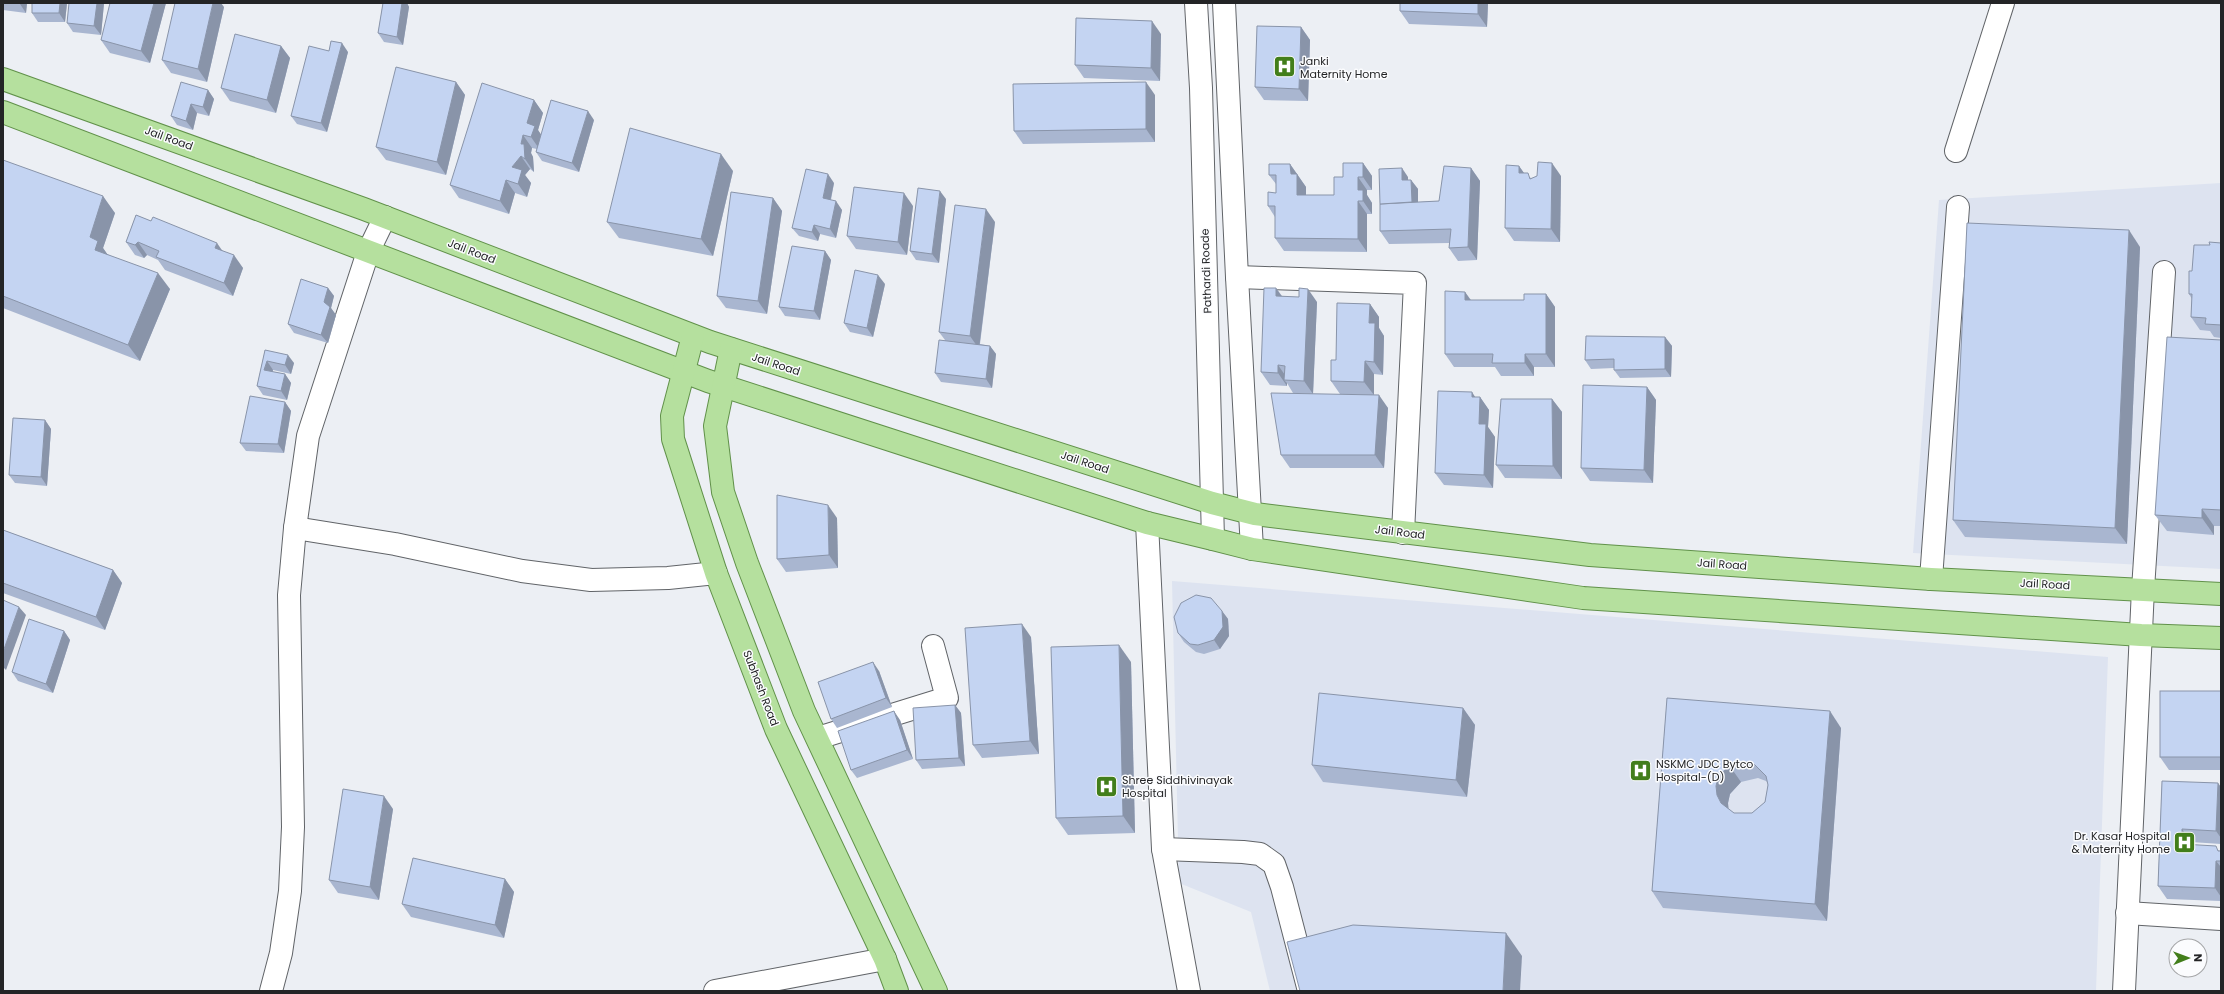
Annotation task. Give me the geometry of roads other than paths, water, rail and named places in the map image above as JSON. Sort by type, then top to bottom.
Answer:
[{"type":"main road","name":"Jail Road","points":[[3,79],[385,217],[693,336],[1212,503],[1249,513],[1590,555],[1931,579],[2221,594]]},
{"type":"main road","points":[[3,112],[723,386],[1147,523],[1252,549],[1583,598],[2141,635],[2221,638]]},
{"type":"main road","points":[[151,169],[165,137]]},
{"type":"main road","name":"Subhash Road","points":[[693,336],[672,416],[673,439],[716,573],[776,729],[884,959],[897,991]]},
{"type":"main road","points":[[731,349],[715,426],[723,492],[750,570],[804,711],[936,991]]},
{"type":"street","name":"Pathardi Roade","points":[[1196,3],[1201,96],[1213,539]]},
{"type":"street","points":[[1224,3],[1252,549]]},
{"type":"street","points":[[1956,151],[2003,3]]},
{"type":"street","points":[[1931,579],[1958,207]]},
{"type":"street","points":[[271,991],[281,953],[290,891],[292,863],[293,827],[289,595],[294,528],[308,436],[368,252],[385,217]]},
{"type":"street","points":[[2124,991],[2143,589],[2164,272]]},
{"type":"street","points":[[1237,277],[1415,283],[1403,533]]},
{"type":"street","points":[[1147,523],[1163,849],[1189,991]]},
{"type":"street","points":[[294,528],[395,544],[522,571],[591,580],[668,578],[716,573]]},
{"type":"street","points":[[818,738],[947,698],[933,646]]},
{"type":"street","points":[[1163,849],[1260,854],[1274,864],[1282,887],[1309,991]]},
{"type":"street","points":[[2127,913],[2221,919]]},
{"type":"street","points":[[715,991],[884,959]]},
{"type":"place","name":"Janki Maternity Home","points":[[1284,67]]},
{"type":"place","name":"NSKMC JDC Bytco Hospital-(D)","points":[[1640,770]]},
{"type":"place","name":"Shree Siddhivinayak Hospital","points":[[1106,786]]},
{"type":"place","name":"Dr. Kasar Hospital & Maternity Home","points":[[2185,842]]}]
